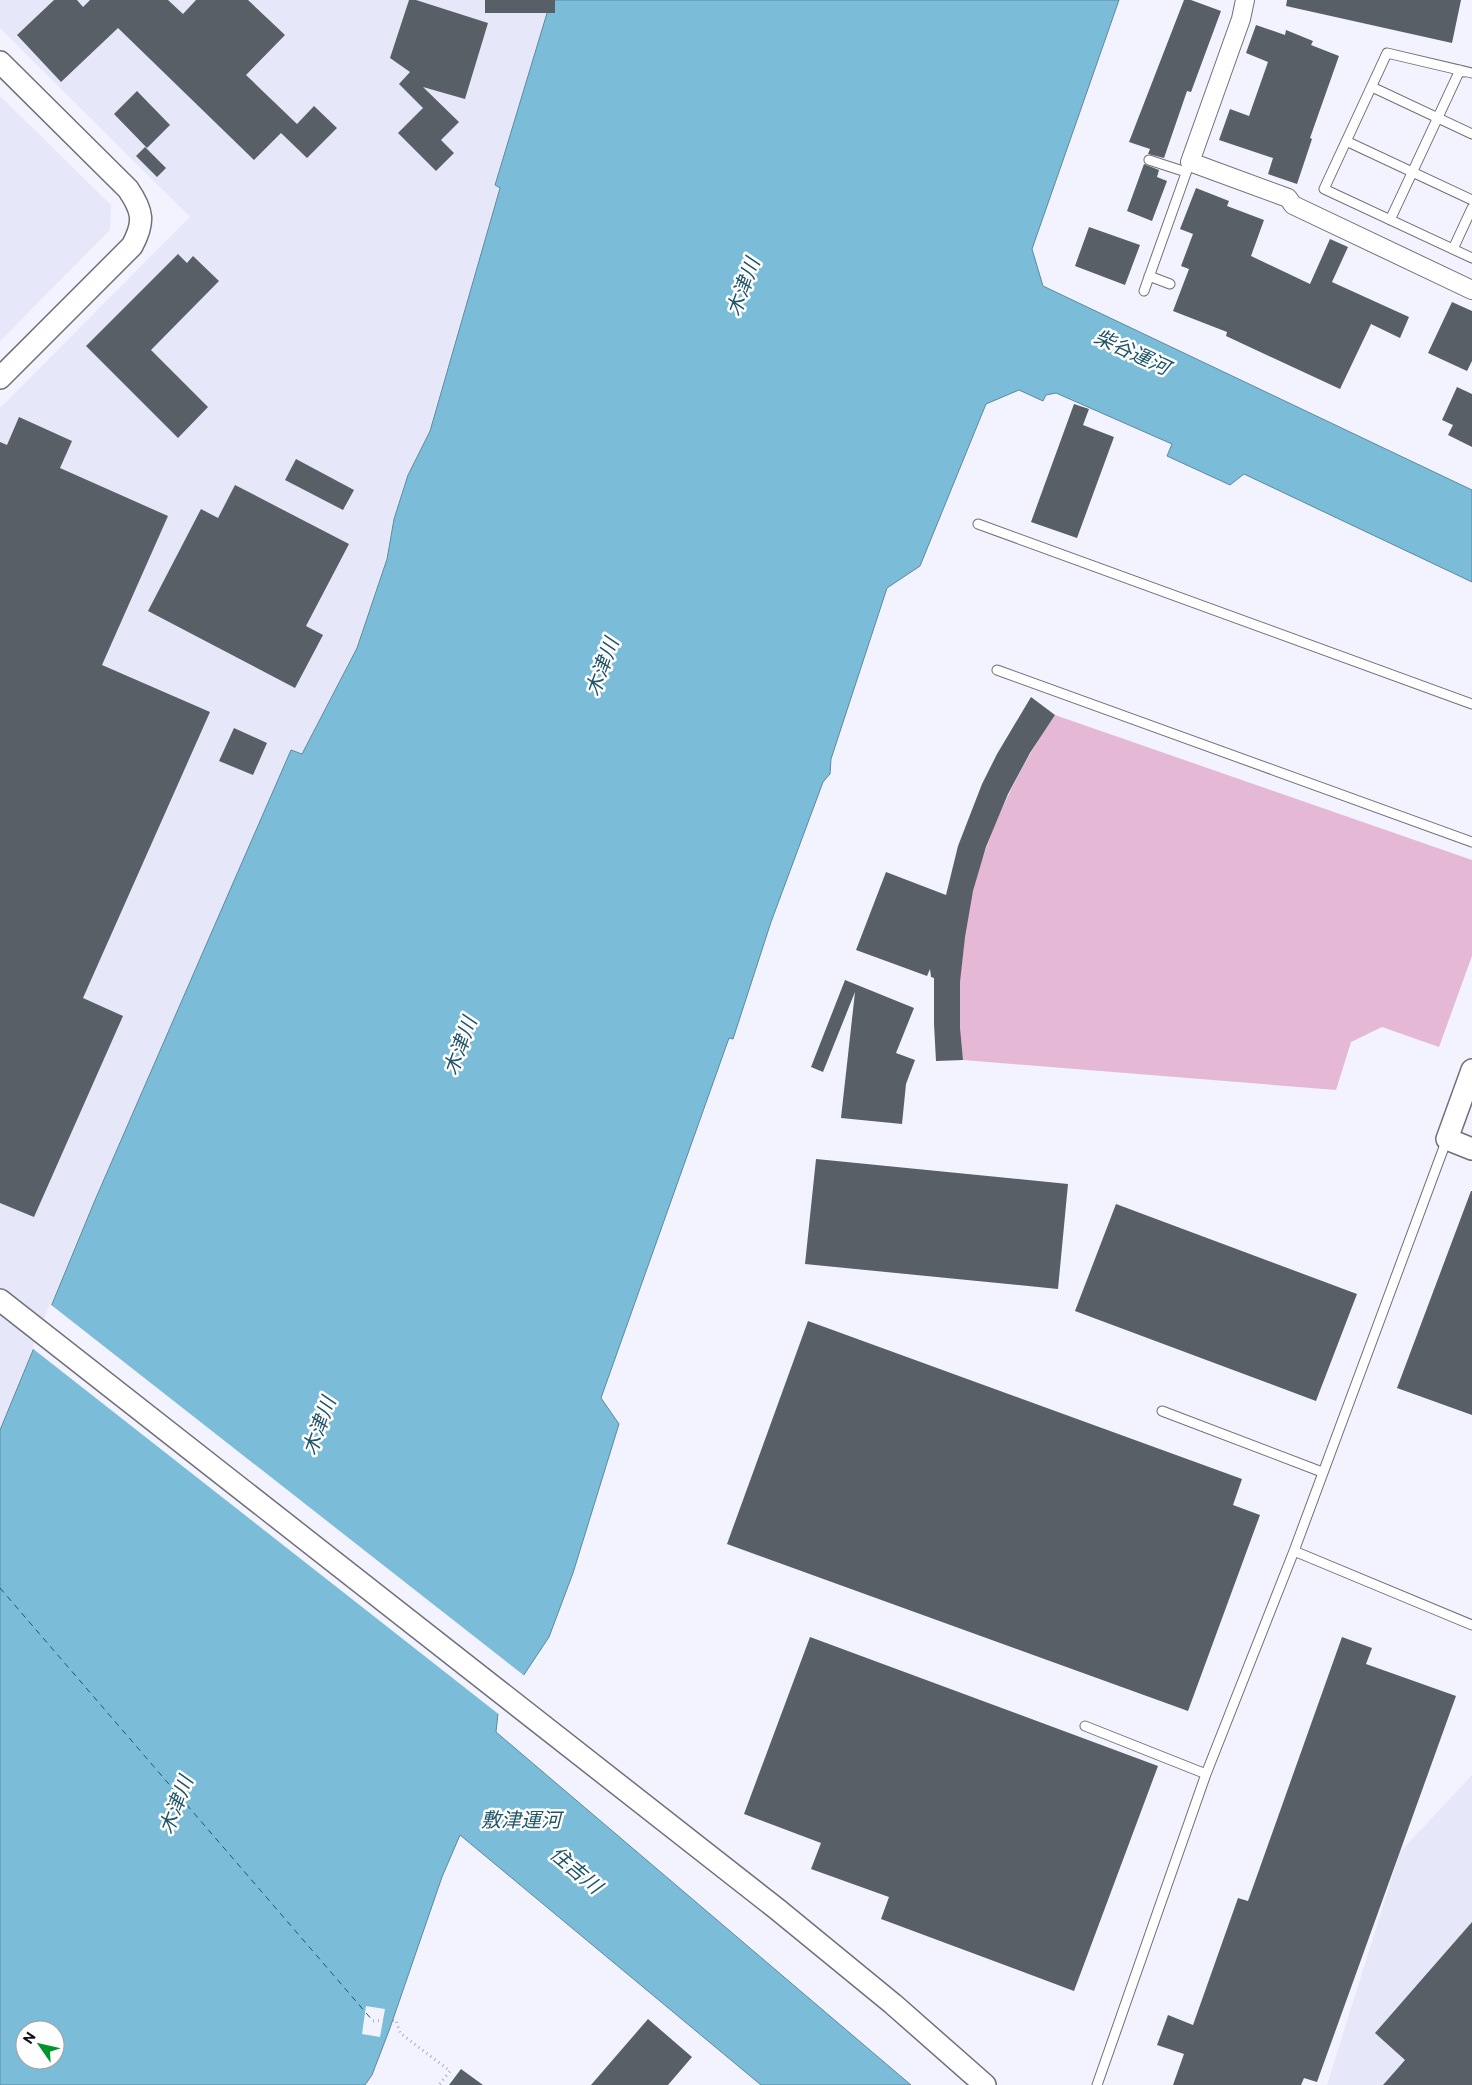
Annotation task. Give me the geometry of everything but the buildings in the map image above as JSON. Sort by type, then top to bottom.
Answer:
[{"type":"street","points":[[1245,0],[1241,19],[1188,167],[1288,198],[1293,205],[1472,290]]},
{"type":"street","points":[[0,62],[128,189],[137,203],[142,217],[140,232],[132,246],[0,378]]},
{"type":"street","points":[[1472,1070],[1447,1139],[1472,1149]]},
{"type":"street","points":[[0,1300],[777,1909],[893,2004],[985,2085]]},
{"type":"lane","points":[[1472,74],[1387,53],[1324,189],[1472,258]]},
{"type":"lane","points":[[1390,220],[1460,70]]},
{"type":"lane","points":[[1372,87],[1472,134]]},
{"type":"lane","points":[[1346,141],[1472,200]]},
{"type":"lane","points":[[1144,291],[1188,167],[1149,160]]},
{"type":"lane","points":[[1453,249],[1472,208]]},
{"type":"lane","points":[[1149,276],[1170,284]]},
{"type":"lane","points":[[978,524],[1472,704]]},
{"type":"lane","points":[[997,670],[1472,842]]},
{"type":"lane","points":[[1097,2085],[1206,1774],[1294,1551],[1447,1139]]},
{"type":"lane","points":[[1162,1411],[1322,1472]]},
{"type":"lane","points":[[1294,1551],[1472,1625]]},
{"type":"lane","points":[[1085,1726],[1206,1774]]},
{"type":"path","points":[[373,2021],[396,2020],[400,2033],[450,2071],[439,2085]]},
{"type":"shaded area","points":[[0,0],[551,0],[494,185],[499,188],[429,430],[407,475],[393,519],[386,559],[356,648],[302,753],[291,750],[94,1200],[0,1428],[0,408],[190,217],[0,28]]},
{"type":"shaded area","points":[[0,96],[111,205],[110,230],[0,341]]},
{"type":"shaded area","points":[[1055,715],[1472,860],[1472,956],[1439,1047],[1382,1027],[1351,1042],[1336,1090],[963,1060],[959,1014],[960,969],[966,924],[976,879],[991,835],[1009,793]]},
{"type":"shaded area","points":[[1472,1775],[1472,2085],[1327,2085],[1400,1852]]},
{"type":"water","points":[[551,0],[1119,0],[1032,249],[1043,286],[1472,490],[1472,582],[1244,474],[1230,485],[1167,456],[1172,444],[1056,393],[1046,395],[1043,401],[1019,390],[986,404],[920,566],[887,588],[831,759],[830,774],[823,782],[771,922],[733,1039],[729,1038],[601,1398],[619,1424],[573,1573],[549,1637],[498,1714],[496,1732],[911,2085],[761,2085],[460,1835],[442,1877],[390,2028],[372,2075],[365,2085],[0,2085],[0,1430],[95,1200],[291,750],[302,754],[357,648],[387,559],[394,519],[408,475],[430,431],[500,188],[495,185]]},
{"type":"pier","points":[[50,1304],[526,1677],[501,1716],[32,1348]]},
{"type":"pier","points":[[366,2006],[385,2009],[380,2037],[362,2034]]},
{"type":"ferry route","points":[[0,1588],[373,2021]]},
{"type":"water label","name":"木津川","points":[[743,287]]},
{"type":"water label","name":"柴谷運河","points":[[1132,352]]},
{"type":"water label","name":"木津川","points":[[602,667]]},
{"type":"water label","name":"木津川","points":[[460,1046]]},
{"type":"water label","name":"木津川","points":[[319,1426]]},
{"type":"water label","name":"木津川","points":[[176,1805]]},
{"type":"water label","name":"敷津運河","points":[[521,1820]]},
{"type":"water label","name":"住吉川","points":[[576,1870]]}]
